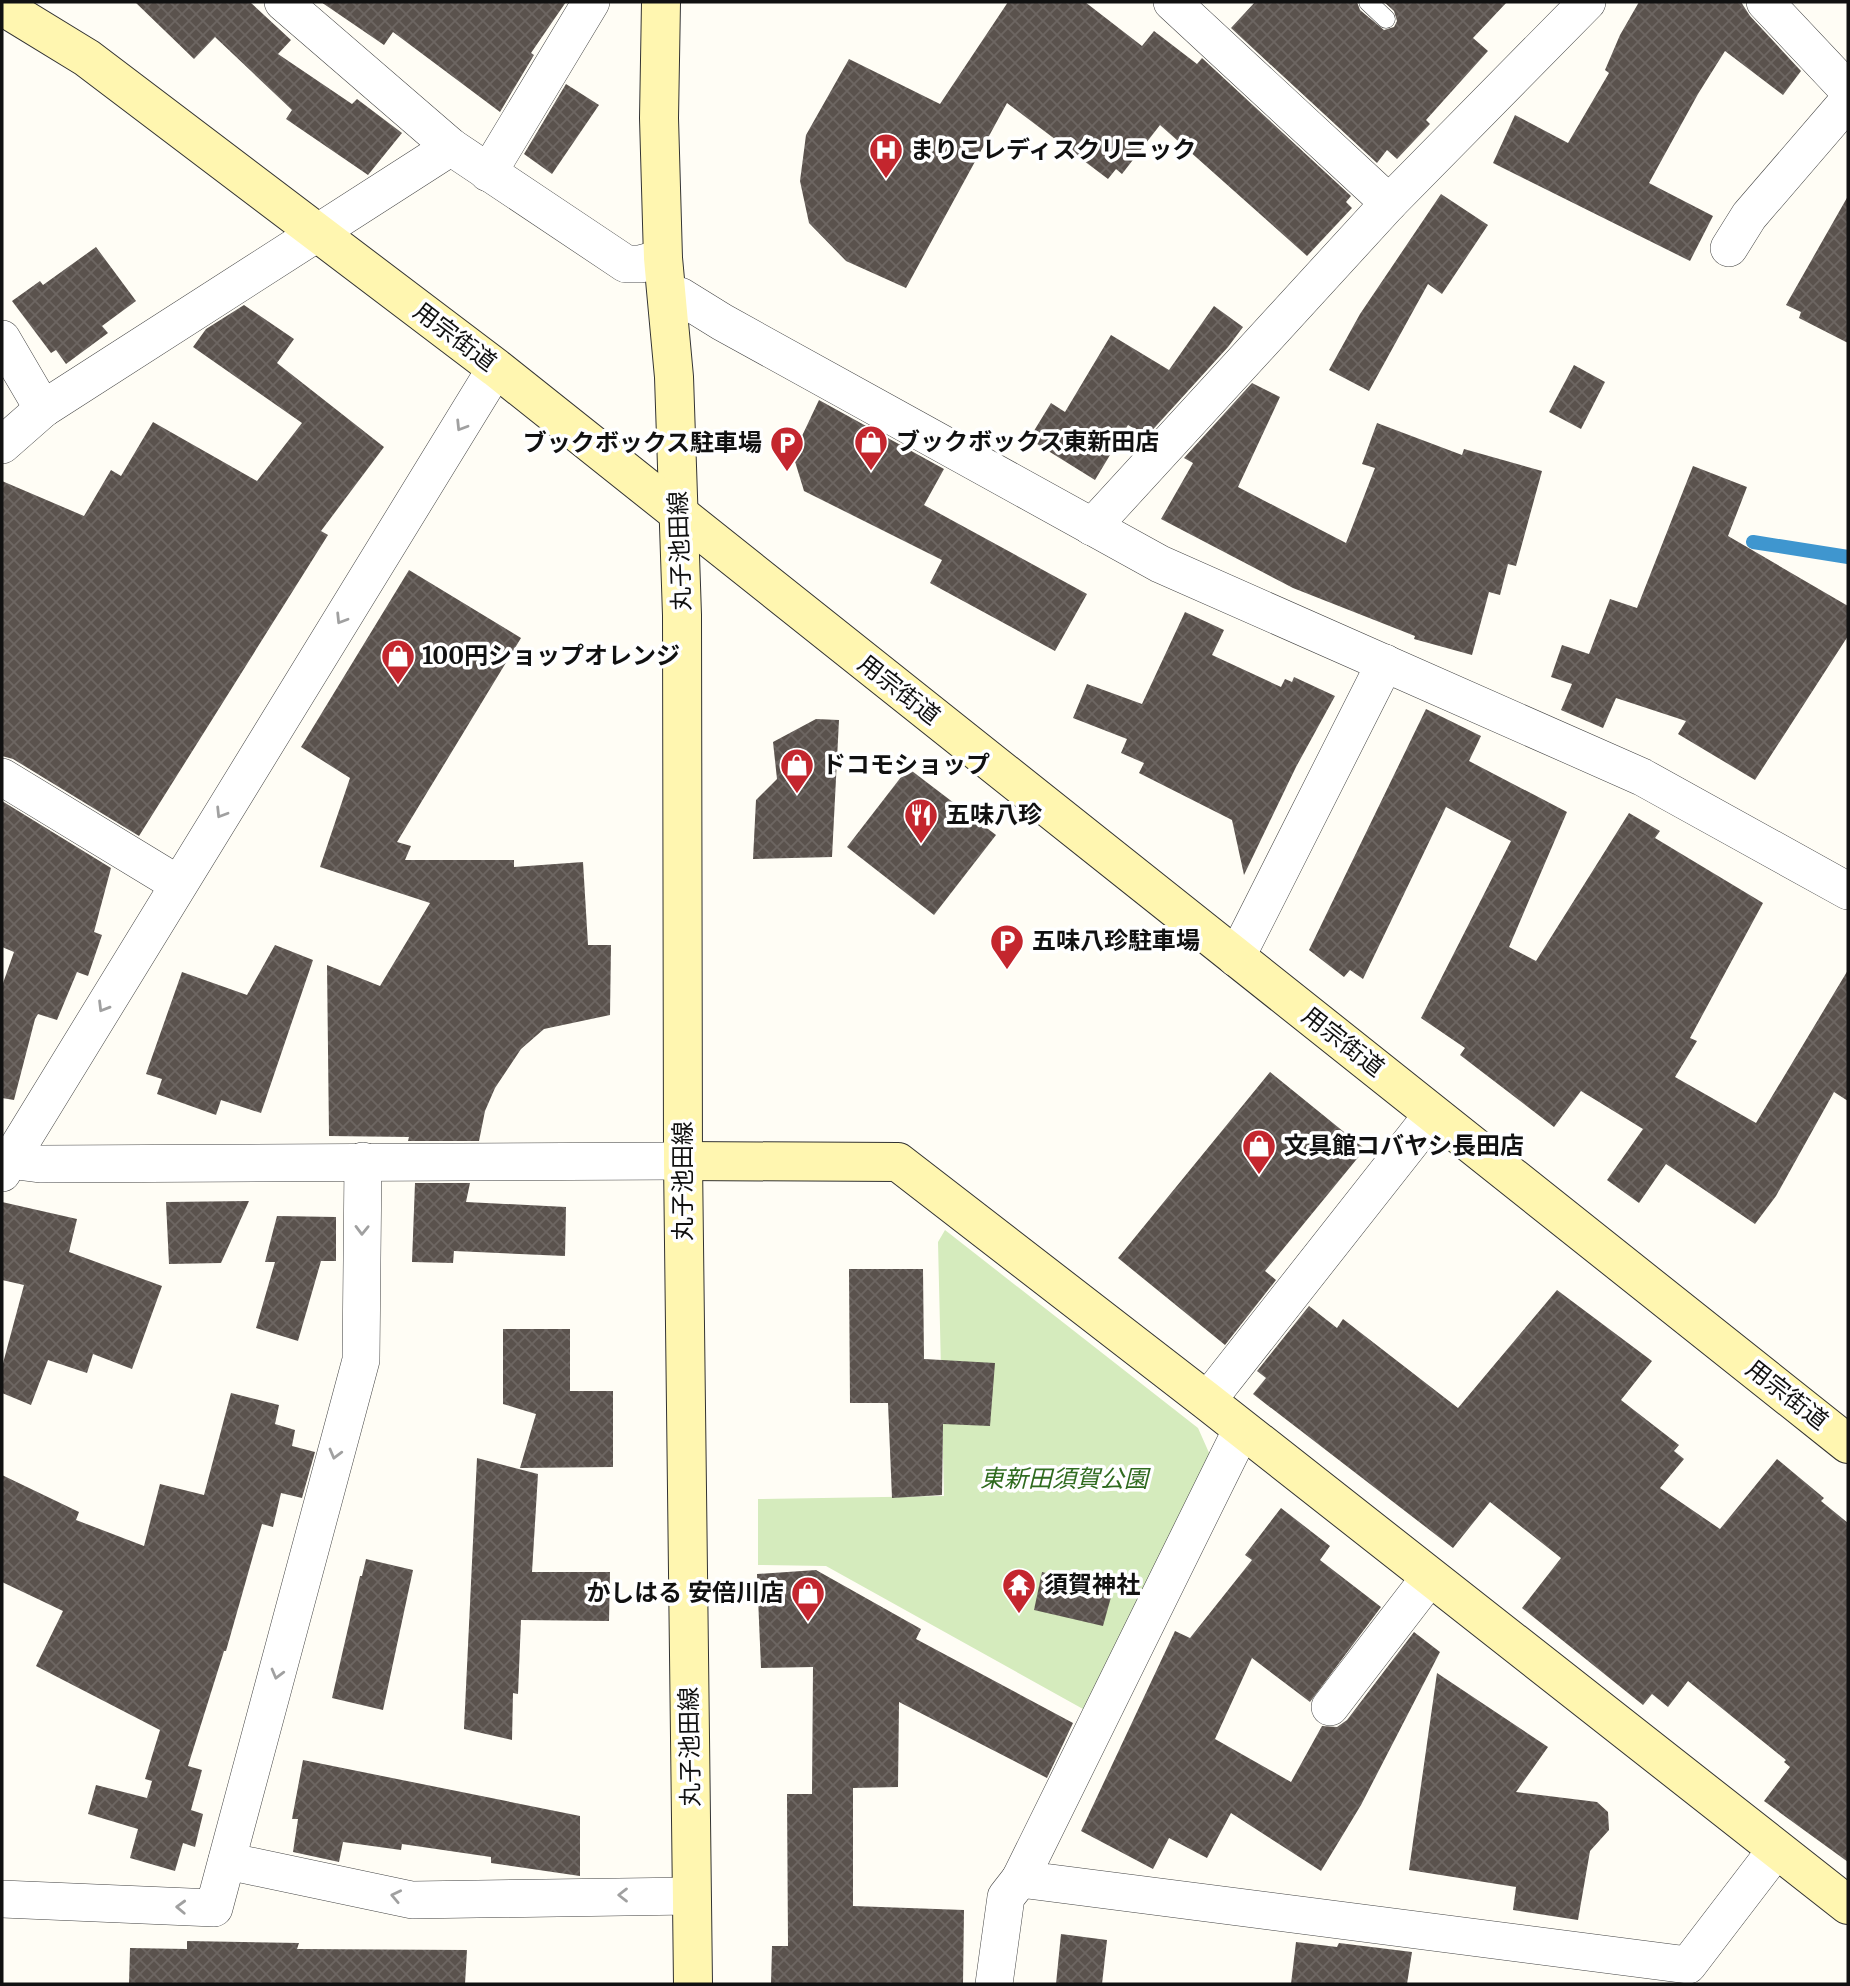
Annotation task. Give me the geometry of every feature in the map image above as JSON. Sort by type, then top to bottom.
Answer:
[{"type":"street","points":[[283,2],[451,147],[488,173],[626,264],[640,264],[663,258]]},
{"type":"street","points":[[488,173],[591,2]]},
{"type":"street","name":"丸子池田線","points":[[661,2],[659,118],[663,258],[674,377],[680,515],[683,1161],[693,1984]]},
{"type":"street","name":"丸子池田線","points":[[670,2],[680,296],[674,377]]},
{"type":"street","points":[[1172,2],[1389,203]]},
{"type":"street","points":[[1092,527],[1389,203],[1587,2]]},
{"type":"street","points":[[1765,2],[1848,90]]},
{"type":"street","name":"用宗街道","points":[[2,6],[87,58],[496,368],[1848,1444]]},
{"type":"street","points":[[1729,248],[1749,216],[1848,102]]},
{"type":"street","points":[[2,445],[43,409],[451,147]]},
{"type":"street","points":[[680,296],[722,323],[1160,564],[1642,777],[1848,891]]},
{"type":"street","points":[[2,339],[43,409]]},
{"type":"street","points":[[6,1166],[496,368]]},
{"type":"street","points":[[1236,958],[1385,663]]},
{"type":"street","points":[[2,777],[178,884]]},
{"type":"street","points":[[1207,1401],[1433,1114]]},
{"type":"street","points":[[6,1166],[363,1161],[898,1162],[1207,1401],[1848,1905]]},
{"type":"street","points":[[2,1899],[214,1908],[360,1360],[363,1161]]},
{"type":"street","points":[[994,1984],[1006,1897],[1020,1879],[1242,1429]]},
{"type":"street","points":[[1330,1707],[1430,1577]]},
{"type":"street","points":[[1020,1879],[1688,1965],[1776,1850]]},
{"type":"street","points":[[227,1861],[412,1900],[624,1894],[691,1896]]},
{"type":"lane","points":[[1367,2],[1386,19]]},
{"type":"green space","name":"東新田須賀公園","points":[[945,1230],[1198,1428],[1210,1455],[1083,1709],[826,1566],[758,1565],[758,1499],[944,1496],[938,1242]]},
{"type":"building","points":[[135,2],[250,2],[291,40],[278,54],[352,104],[357,99],[402,133],[368,175],[286,119],[292,110],[215,37],[194,59]]},
{"type":"building","points":[[321,2],[566,2],[531,53],[534,55],[500,112],[393,32],[384,45]]},
{"type":"building","points":[[1008,2],[1085,2],[1142,46],[1154,31],[1197,64],[1202,58],[1351,196],[1346,202],[1352,208],[1307,256],[1160,125],[1122,174],[1116,169],[1108,179],[1007,103],[906,288],[846,261],[809,223],[800,181],[806,135],[849,59],[940,104]]},
{"type":"building","points":[[1255,2],[1357,2],[1360,10],[1384,30],[1394,27],[1397,21],[1394,11],[1384,2],[1507,2],[1473,38],[1488,51],[1426,120],[1430,124],[1397,159],[1387,150],[1377,163],[1231,28]]},
{"type":"building","points":[[1639,2],[1741,2],[1750,16],[1801,71],[1783,95],[1725,51],[1698,94],[1649,183],[1713,216],[1690,261],[1493,163],[1515,115],[1568,143],[1609,73],[1605,70],[1620,35]]},
{"type":"building","points":[[566,84],[599,105],[552,174],[524,154]]},
{"type":"building","points":[[1441,194],[1488,225],[1442,294],[1428,284],[1369,391],[1329,370],[1360,314]]},
{"type":"building","points":[[1848,196],[1848,343],[1799,318],[1801,312],[1786,305]]},
{"type":"building","points":[[96,247],[136,301],[102,326],[108,333],[66,364],[56,350],[51,353],[12,301],[40,281],[43,285]]},
{"type":"building","points":[[244,305],[294,339],[277,363],[384,447],[321,531],[328,535],[139,836],[13,759],[2,756],[2,481],[84,516],[111,470],[121,476],[153,422],[257,481],[302,423],[193,347],[206,329]]},
{"type":"building","points":[[1214,306],[1243,327],[1147,436],[1128,425],[1095,480],[1029,439],[1051,403],[1065,412],[1111,335],[1169,370]]},
{"type":"building","points":[[1574,365],[1605,382],[1581,429],[1549,412]]},
{"type":"building","points":[[1252,383],[1280,397],[1238,487],[1346,543],[1375,468],[1362,464],[1377,423],[1462,455],[1464,449],[1542,471],[1516,566],[1508,564],[1500,595],[1489,592],[1472,655],[1414,639],[1415,636],[1293,588],[1161,519],[1193,463],[1184,458]]},
{"type":"building","points":[[819,400],[944,469],[924,505],[1087,594],[1055,651],[930,583],[942,560],[804,491],[793,455]]},
{"type":"building","points":[[1693,466],[1747,487],[1728,536],[1848,606],[1848,636],[1755,780],[1678,734],[1686,721],[1616,698],[1603,728],[1561,710],[1572,684],[1551,677],[1562,645],[1589,654],[1610,599],[1637,608]]},
{"type":"building","points":[[409,570],[521,638],[397,842],[411,846],[405,860],[514,860],[514,867],[583,862],[588,945],[611,945],[610,1015],[544,1029],[521,1049],[495,1088],[485,1111],[479,1141],[408,1141],[409,1137],[329,1136],[327,965],[380,986],[430,903],[320,867],[350,778],[301,747]]},
{"type":"building","points":[[1185,612],[1224,630],[1212,655],[1281,687],[1285,679],[1292,682],[1294,677],[1335,696],[1296,767],[1244,875],[1232,820],[1139,773],[1144,763],[1121,753],[1127,739],[1073,718],[1087,684],[1142,704]]},
{"type":"building","points":[[1426,709],[1481,736],[1469,761],[1567,812],[1509,947],[1536,961],[1629,813],[1660,831],[1655,838],[1763,903],[1690,1038],[1697,1041],[1675,1077],[1756,1123],[1848,970],[1848,1101],[1834,1092],[1776,1196],[1755,1224],[1666,1164],[1639,1203],[1607,1180],[1643,1129],[1581,1091],[1554,1127],[1460,1055],[1465,1048],[1421,1018],[1511,841],[1446,807],[1363,979],[1350,970],[1344,977],[1309,950]]},
{"type":"building","points":[[816,719],[839,720],[832,857],[753,859],[756,800],[777,779],[773,742]]},
{"type":"building","points":[[908,768],[996,835],[934,915],[847,847]]},
{"type":"building","points":[[2,801],[111,868],[94,932],[102,935],[88,976],[77,972],[57,1020],[38,1014],[35,1019],[14,1100],[2,1098],[2,986],[14,952],[2,947]]},
{"type":"building","points":[[275,945],[313,960],[261,1113],[221,1100],[216,1115],[157,1094],[162,1079],[146,1074],[182,972],[247,995]]},
{"type":"building","points":[[1270,1072],[1365,1149],[1265,1271],[1276,1280],[1225,1345],[1118,1258]]},
{"type":"building","points":[[415,1183],[470,1183],[466,1202],[566,1207],[565,1256],[454,1251],[453,1263],[412,1262]]},
{"type":"building","points":[[249,1201],[221,1263],[169,1264],[166,1202]]},
{"type":"building","points":[[2,1202],[77,1219],[69,1252],[162,1286],[132,1369],[93,1354],[87,1373],[48,1360],[31,1405],[2,1393],[2,1367],[24,1285],[2,1280]]},
{"type":"building","points":[[277,1216],[336,1217],[336,1261],[321,1261],[298,1341],[256,1328],[275,1262],[265,1262]]},
{"type":"building","points":[[849,1269],[923,1269],[924,1359],[995,1363],[990,1426],[943,1424],[942,1495],[892,1498],[888,1403],[850,1403]]},
{"type":"building","points":[[1557,1290],[1652,1361],[1621,1400],[1679,1445],[1674,1451],[1684,1459],[1660,1488],[1720,1529],[1777,1459],[1824,1498],[1821,1501],[1848,1523],[1848,1862],[1764,1801],[1790,1767],[1784,1762],[1786,1760],[1688,1681],[1668,1707],[1652,1694],[1643,1705],[1522,1608],[1561,1558],[1490,1502],[1453,1548],[1253,1394],[1266,1378],[1257,1371],[1309,1306],[1337,1328],[1343,1319],[1458,1408]]},
{"type":"building","points":[[503,1329],[570,1329],[570,1391],[613,1391],[613,1467],[520,1468],[536,1414],[503,1404]]},
{"type":"building","points":[[231,1393],[279,1405],[275,1424],[295,1430],[292,1446],[315,1452],[302,1498],[281,1493],[273,1527],[262,1524],[226,1651],[188,1766],[202,1770],[191,1810],[203,1814],[195,1847],[183,1843],[175,1871],[130,1858],[138,1829],[88,1814],[96,1785],[147,1798],[152,1781],[145,1779],[160,1730],[36,1666],[63,1611],[2,1582],[2,1475],[79,1512],[76,1520],[144,1546],[160,1484],[204,1495]]},
{"type":"building","points":[[477,1458],[538,1474],[532,1572],[610,1572],[609,1621],[521,1620],[518,1694],[513,1693],[512,1740],[464,1729]]},
{"type":"building","points":[[1281,1508],[1330,1546],[1320,1560],[1381,1607],[1310,1702],[1252,1658],[1215,1739],[1291,1782],[1322,1726],[1337,1727],[1347,1720],[1414,1632],[1440,1652],[1361,1805],[1321,1871],[1231,1813],[1207,1858],[1169,1838],[1153,1869],[1081,1831],[1175,1631],[1190,1638],[1252,1560],[1245,1555]]},
{"type":"building","points":[[366,1559],[413,1570],[383,1710],[332,1698]]},
{"type":"building","points":[[816,1570],[921,1629],[916,1639],[1073,1723],[1047,1778],[899,1702],[898,1787],[853,1788],[853,1906],[964,1910],[963,1984],[771,1984],[772,1946],[788,1946],[787,1794],[812,1794],[813,1667],[761,1668],[757,1574]]},
{"type":"building","points":[[1042,1572],[1113,1590],[1103,1626],[1034,1610]]},
{"type":"building","points":[[1437,1673],[1548,1747],[1516,1792],[1597,1802],[1608,1812],[1609,1830],[1590,1851],[1578,1920],[1513,1910],[1516,1887],[1409,1870]]},
{"type":"building","points":[[303,1760],[580,1816],[580,1876],[491,1863],[491,1857],[402,1844],[401,1850],[343,1842],[339,1862],[293,1852],[298,1819],[292,1819]]},
{"type":"building","points":[[1061,1934],[1107,1940],[1102,1984],[1056,1984]]},
{"type":"building","points":[[187,1941],[299,1943],[297,1949],[467,1950],[465,1984],[129,1984],[130,1948],[187,1949]]},
{"type":"building","points":[[1296,1942],[1337,1947],[1339,1943],[1412,1952],[1407,1984],[1291,1984]]},
{"type":"waterway","points":[[1753,542],[1848,557]]},
{"type":"place","name":"まりこレディスクリニック","points":[[886,180]]},
{"type":"place","name":"ブックボックス東新田店","points":[[871,472]]},
{"type":"place","name":"ブックボックス駐車場","points":[[787,473]]},
{"type":"place","name":"100円ショップオレンジ","points":[[398,686]]},
{"type":"place","name":"ドコモショップ","points":[[797,795]]},
{"type":"place","name":"五味八珍","points":[[921,845]]},
{"type":"place","name":"五味八珍駐車場","points":[[1007,971]]},
{"type":"place","name":"文具館コバヤシ長田店","points":[[1259,1176]]},
{"type":"place","name":"須賀神社","points":[[1019,1615]]},
{"type":"place","name":"かしはる 安倍川店","points":[[808,1623]]}]
